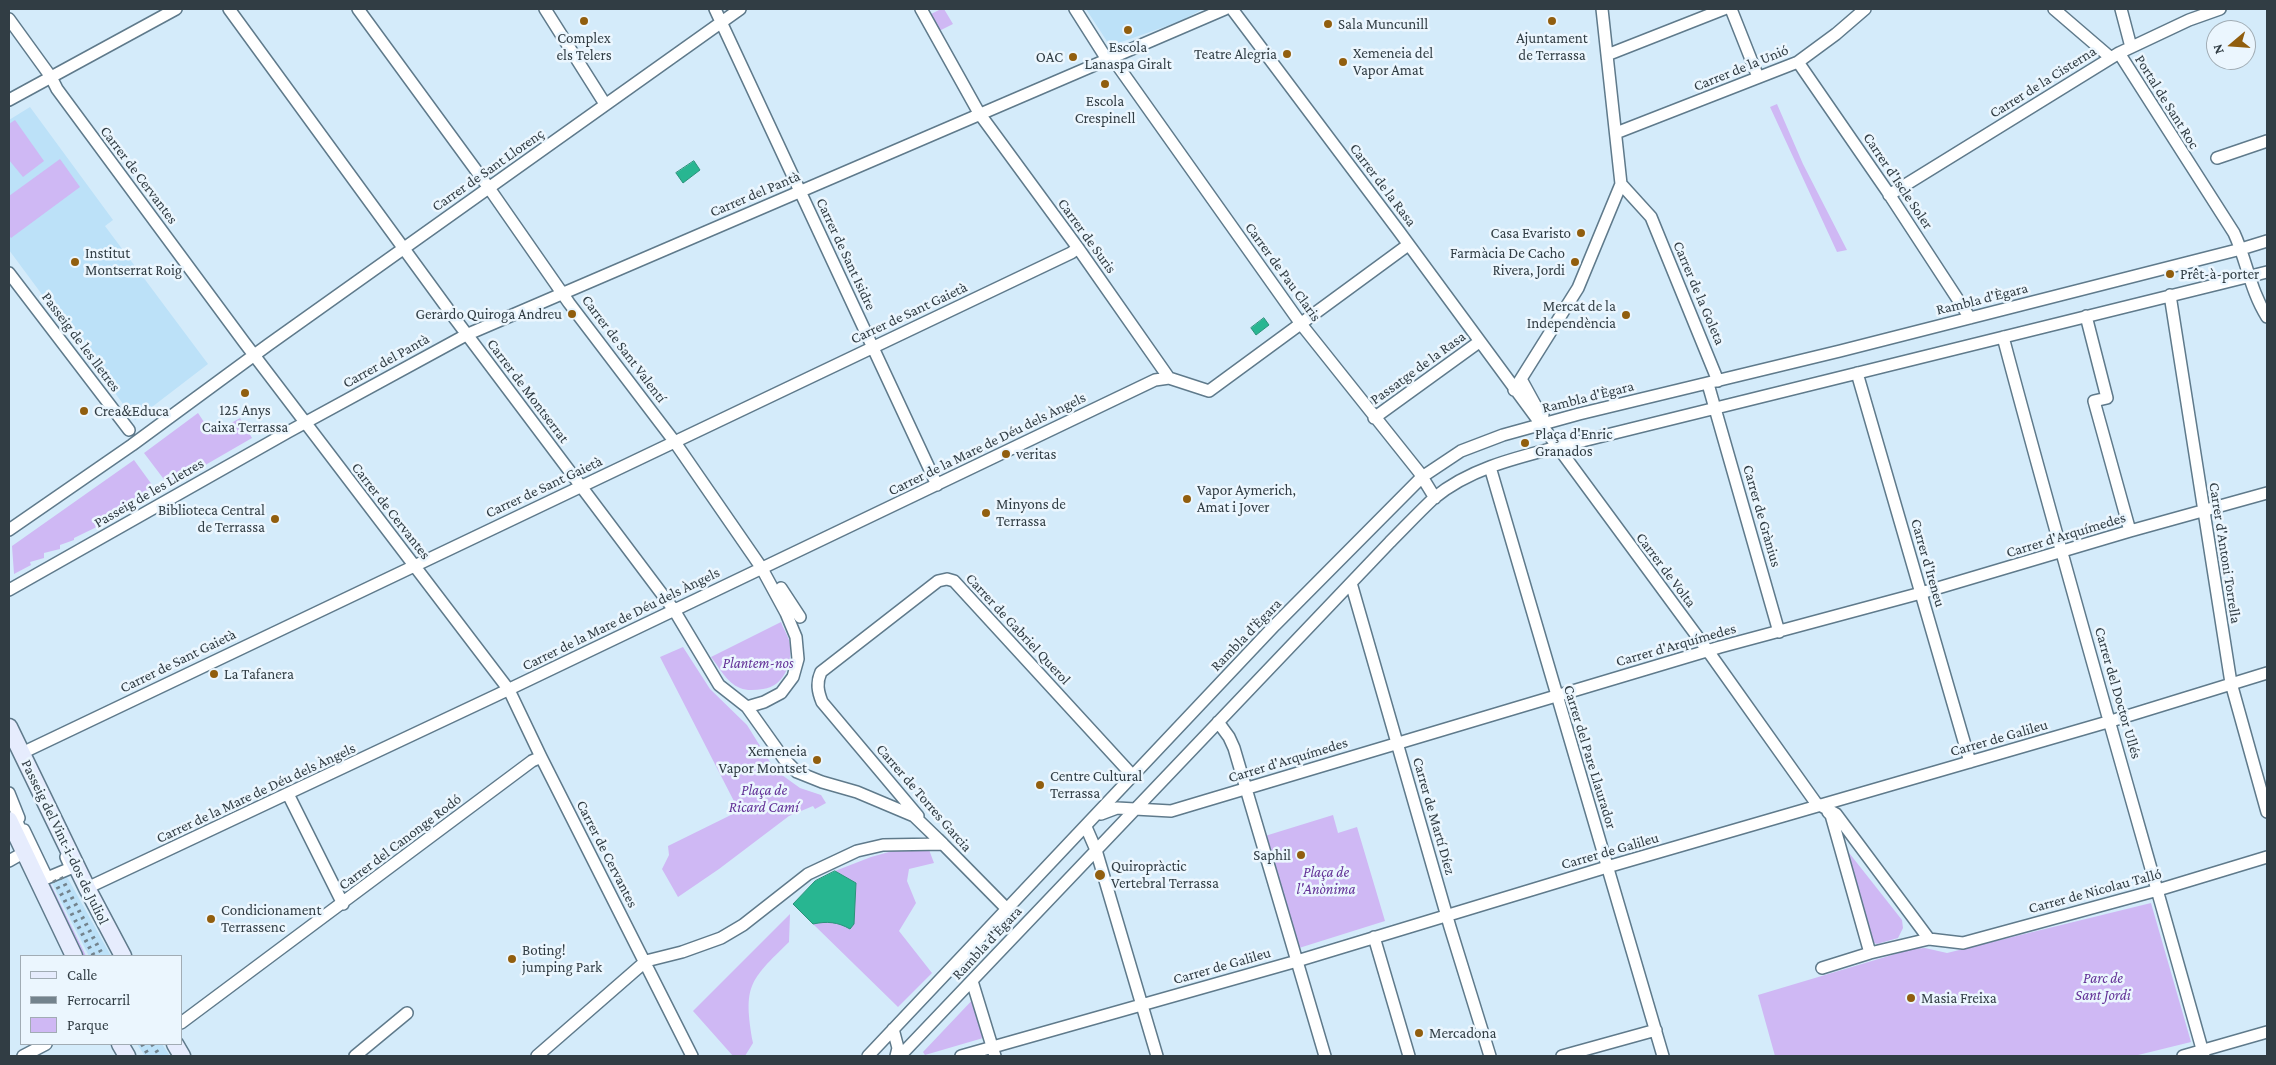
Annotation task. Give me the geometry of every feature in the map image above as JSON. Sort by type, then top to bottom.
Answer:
[{"type":"street","points":[[9,100],[176,9]]},
{"type":"street","name":"Carrer de Montserrat","points":[[228,9],[466,334],[674,610],[719,685],[747,707],[784,759],[797,772],[822,782],[857,792],[914,816],[943,844]]},
{"type":"street","name":"Carrer de Sant Valentí","points":[[358,9],[489,188],[562,292],[674,441],[761,567],[786,613],[796,637],[798,659],[793,677],[781,693],[764,702],[747,707]]},
{"type":"street","points":[[545,9],[605,104]]},
{"type":"street","name":"Carrer de Sant Isidre","points":[[715,9],[936,485]]},
{"type":"street","name":"Carrer de Sant Llorenç","points":[[254,355],[740,9]]},
{"type":"street","name":"Carrer de Suris","points":[[921,9],[979,113],[1078,248],[1168,378]]},
{"type":"street","name":"Carrer de Pau Claris","points":[[1075,9],[1301,324],[1422,477],[1435,498]]},
{"type":"street","name":"Carrer del Pantà","points":[[305,422],[466,334],[1225,9]]},
{"type":"street","name":"Carrer de la Rasa","points":[[1232,9],[1511,386]]},
{"type":"street","points":[[1542,419],[1511,386],[1521,379],[1531,365],[1578,288],[1621,184],[1602,9]]},
{"type":"street","points":[[1607,55],[1724,9]]},
{"type":"street","points":[[1730,9],[1758,77]]},
{"type":"street","name":"Carrer de la Unió","points":[[1616,133],[1798,62],[1836,34],[1865,9]]},
{"type":"street","name":"Portal de Sant Roc","points":[[2054,9],[2115,55],[2190,168],[2217,205],[2241,250]]},
{"type":"street","points":[[2121,9],[2131,46]]},
{"type":"street","name":"Carrer de la Cisterna","points":[[1890,195],[2115,55],[2131,46],[2220,9]]},
{"type":"street","name":"Carrer de Cervantes","points":[[9,19],[51,77],[57,89],[254,355],[509,690],[692,1056]]},
{"type":"street","name":"Carrer d'Iscle Soler","points":[[1798,62],[1890,195],[1970,318]]},
{"type":"street","points":[[2217,158],[2267,141]]},
{"type":"street","name":"Carrer de la Goleta","points":[[1621,184],[1651,217],[1713,382],[1715,408]]},
{"type":"street","name":"Rambla d'Ègara","points":[[868,1056],[1275,624],[1422,477],[1461,451],[1542,419],[1713,382],[2241,250],[2267,241]]},
{"type":"street","points":[[1168,378],[1209,391],[1408,245]]},
{"type":"street","name":"Carrer de Sant Gaietà","points":[[22,753],[1078,248]]},
{"type":"street","points":[[2241,250],[2256,300],[2267,317]]},
{"type":"street","name":"Rambla d'Ègara","points":[[900,1056],[1351,583],[1435,498],[1461,480],[1490,467],[1558,447],[2267,272]]},
{"type":"street","name":"Passeig de les lletres","points":[[9,273],[130,430]]},
{"type":"street","name":"Carrer d'Antoni Torrella","points":[[2170,295],[2203,512],[2232,683],[2267,812]]},
{"type":"street","points":[[2086,316],[2107,398],[2094,401],[2130,531]]},
{"type":"street","name":"Carrer del Doctor Ullés","points":[[2002,337],[2060,552],[2111,721],[2204,1053]]},
{"type":"street","name":"Passatge de la Rasa","points":[[1374,418],[1479,342]]},
{"type":"street","points":[[9,530],[132,445],[254,355]]},
{"type":"street","name":"Carrer d'Ireneu","points":[[1857,373],[1970,762]]},
{"type":"street","name":"Carrer de la Mare de Déu dels Àngels","points":[[87,888],[509,690],[761,567],[1155,380],[1168,378]]},
{"type":"street","points":[[1521,379],[1558,447]]},
{"type":"street","name":"Carrer de Grànius","points":[[1715,408],[1779,632]]},
{"type":"street","name":"Passeig de les Lletres","points":[[9,590],[305,422]]},
{"type":"street","name":"Carrer de Volta","points":[[1558,447],[1708,651],[1816,803],[1823,805],[1836,814],[1929,939]]},
{"type":"street","name":"Carrer del Pare Llaurador","points":[[1490,467],[1663,1056]]},
{"type":"street","name":"Carrer d'Arquímedes","points":[[1095,817],[1108,810],[1117,808],[1171,811],[1708,651],[1921,593],[2130,531],[2267,493]]},
{"type":"street","name":"Carrer de Gabriel Querol","points":[[822,702],[818,694],[817,680],[821,672],[938,581],[947,579],[954,581],[1133,776]]},
{"type":"street","name":"Carrer de Martí Díez","points":[[1351,583],[1447,915],[1490,1056]]},
{"type":"street","points":[[782,588],[800,617]]},
{"type":"street","name":"Carrer de Galileu","points":[[961,1056],[994,1051],[1142,1005],[1607,867],[2267,674]]},
{"type":"street","name":"Carrer de Torres Garcia","points":[[822,702],[943,844],[1007,909]]},
{"type":"street","points":[[1218,722],[1229,737],[1234,748],[1325,1056]]},
{"type":"street","name":"Passeig del Vint-i-dos de Juliol","points":[[9,726],[87,888],[122,955]]},
{"type":"street","name":"Passeig del Vint-i-dos de Juliol","points":[[9,739],[72,868],[47,878],[24,830],[21,831],[16,820],[19,818],[9,793]]},
{"type":"street","name":"Carrer del Canonge Rodó","points":[[182,1022],[343,904],[532,761],[541,757]]},
{"type":"street","points":[[288,794],[343,904]]},
{"type":"street","points":[[1823,805],[1831,815],[1870,953]]},
{"type":"street","points":[[9,820],[16,857],[73,955]]},
{"type":"street","points":[[1086,826],[1096,850],[1157,1056]]},
{"type":"street","points":[[538,1056],[646,961],[682,952],[721,938],[743,925],[808,874],[857,852],[884,845],[943,844]]},
{"type":"street","name":"Carrer de Nicolau Talló","points":[[1929,939],[1963,943],[2267,858]]},
{"type":"street","points":[[1374,937],[1409,1056]]},
{"type":"street","points":[[1822,968],[1870,953],[1929,939]]},
{"type":"street","points":[[972,981],[994,1051]]},
{"type":"street","points":[[355,1056],[407,1013]]},
{"type":"street","points":[[893,1029],[898,1048],[896,1056]]},
{"type":"street","points":[[1562,1056],[1656,1030]]},
{"type":"street","points":[[2183,1056],[2204,1053],[2267,1032]]},
{"type":"street","points":[[23,1056],[44,1045]]},
{"type":"street","points":[[121,1045],[127,1056]]},
{"type":"street","points":[[176,1045],[182,1056]]},
{"type":"shaded area","name":"Escola Lanaspa Giralt","points":[[1086,9],[1203,9],[1181,21],[1110,46]]},
{"type":"shaded area","name":"Institut Montserrat Roig","points":[[30,107],[113,220],[105,226],[208,364],[135,420],[9,250],[9,120]]},
{"type":"shaded area","points":[[694,161],[700,170],[683,183],[676,173]]},
{"type":"shaded area","points":[[1264,318],[1269,325],[1256,335],[1251,328]]},
{"type":"shaded area","points":[[835,871],[856,883],[854,924],[850,929],[832,923],[813,924],[793,904],[815,881]]},
{"type":"shaded area","points":[[66,875],[110,955],[88,955],[51,881]]},
{"type":"shaded area","points":[[138,1045],[163,1045],[170,1056],[145,1056]]},
{"type":"green space","points":[[944,9],[953,24],[939,31],[931,14]]},
{"type":"green space","points":[[1777,104],[1803,164],[1847,250],[1837,252],[1770,107]]},
{"type":"green space","points":[[15,120],[44,161],[23,177],[9,160],[9,124]]},
{"type":"green space","points":[[60,159],[80,187],[11,238],[9,235],[9,196]]},
{"type":"green space","points":[[198,413],[212,434],[240,418],[252,438],[169,486],[144,453]]},
{"type":"green space","points":[[134,460],[158,493],[135,503],[135,507],[120,511],[119,514],[105,520],[105,523],[74,538],[74,540],[60,545],[60,549],[44,553],[44,558],[30,562],[31,565],[14,574],[12,546]]},
{"type":"green space","name":"Plantem-nos","points":[[781,622],[790,647],[789,663],[782,678],[771,687],[763,689],[748,690],[735,686],[711,657]]},
{"type":"green space","name":"Plaça de Ricard Camí","points":[[683,647],[710,689],[747,725],[775,770],[800,788],[821,795],[826,803],[815,809],[813,806],[789,816],[719,869],[678,897],[662,869],[669,855],[668,846],[739,811],[660,657]]},
{"type":"green space","name":"Plaça de l'Anònima","points":[[1333,815],[1338,833],[1357,827],[1385,921],[1299,948],[1265,836]]},
{"type":"green space","points":[[24,830],[86,955],[81,955],[55,903]]},
{"type":"green space","points":[[907,847],[928,847],[934,863],[909,869],[907,881],[916,903],[899,931],[932,973],[898,1007],[813,924],[832,923],[850,929],[856,883],[835,871],[871,857]]},
{"type":"green space","points":[[1846,849],[1902,920],[1903,928],[1898,938],[1877,944],[1872,942]]},
{"type":"green space","name":"Parc de Sant Jordi","points":[[2151,903],[2191,1042],[2134,1056],[1775,1056],[1758,995],[1912,949],[1925,948],[1947,953]]},
{"type":"green space","points":[[790,914],[789,942],[757,976],[749,996],[753,1043],[745,1056],[733,1056],[693,1011]]},
{"type":"green space","points":[[978,994],[990,1036],[925,1055],[923,1052]]},
{"type":"railway","points":[[61,877],[102,955]]},
{"type":"railway","points":[[54,880],[93,955]]},
{"type":"railway","points":[[143,1045],[149,1056]]},
{"type":"railway","points":[[153,1045],[160,1056]]},
{"type":"place","name":"Complex els Telers","points":[[584,21]]},
{"type":"place","name":"Ajuntament de Terrassa","points":[[1552,21]]},
{"type":"place","name":"Sala Muncunill","points":[[1328,24]]},
{"type":"place","name":"Escola Lanaspa Giralt","points":[[1128,30]]},
{"type":"place","name":"Teatre Alegria","points":[[1287,54]]},
{"type":"place","name":"OAC","points":[[1073,57]]},
{"type":"place","name":"Xemeneia del Vapor Amat","points":[[1343,62]]},
{"type":"place","name":"Escola Crespinell","points":[[1105,84]]},
{"type":"place","name":"Casa Evaristo","points":[[1581,233]]},
{"type":"place","name":"Institut Montserrat Roig","points":[[75,262]]},
{"type":"place","name":"Farmàcia De Cacho Rivera, Jordi","points":[[1575,262]]},
{"type":"place","name":"Prêt-à-porter","points":[[2170,274]]},
{"type":"place","name":"Gerardo Quiroga Andreu","points":[[572,314]]},
{"type":"place","name":"Mercat de la Independència","points":[[1626,315]]},
{"type":"place","name":"125 Anys Caixa Terrassa","points":[[245,393]]},
{"type":"place","name":"Crea&Educa","points":[[84,411]]},
{"type":"place","name":"Plaça d'Enric Granados","points":[[1525,443]]},
{"type":"place","name":"veritas","points":[[1006,454]]},
{"type":"place","name":"Vapor Aymerich, Amat i Jover","points":[[1187,499]]},
{"type":"place","name":"Minyons de Terrassa","points":[[986,513]]},
{"type":"place","name":"Biblioteca Central de Terrassa","points":[[275,519]]},
{"type":"place","name":"La Tafanera","points":[[214,674]]},
{"type":"place","name":"Xemeneia Vapor Montset","points":[[817,760]]},
{"type":"place","name":"Centre Cultural Terrassa","points":[[1040,785]]},
{"type":"place","name":"Saphil","points":[[1301,855]]},
{"type":"place","name":"Quiropràctic Vertebral Terrassa","points":[[1100,875]]},
{"type":"place","name":"Condicionament Terrassenc","points":[[211,919]]},
{"type":"place","name":"Boting! jumping Park","points":[[512,959]]},
{"type":"place","name":"Masia Freixa","points":[[1911,998]]},
{"type":"place","name":"Mercadona","points":[[1419,1033]]}]
